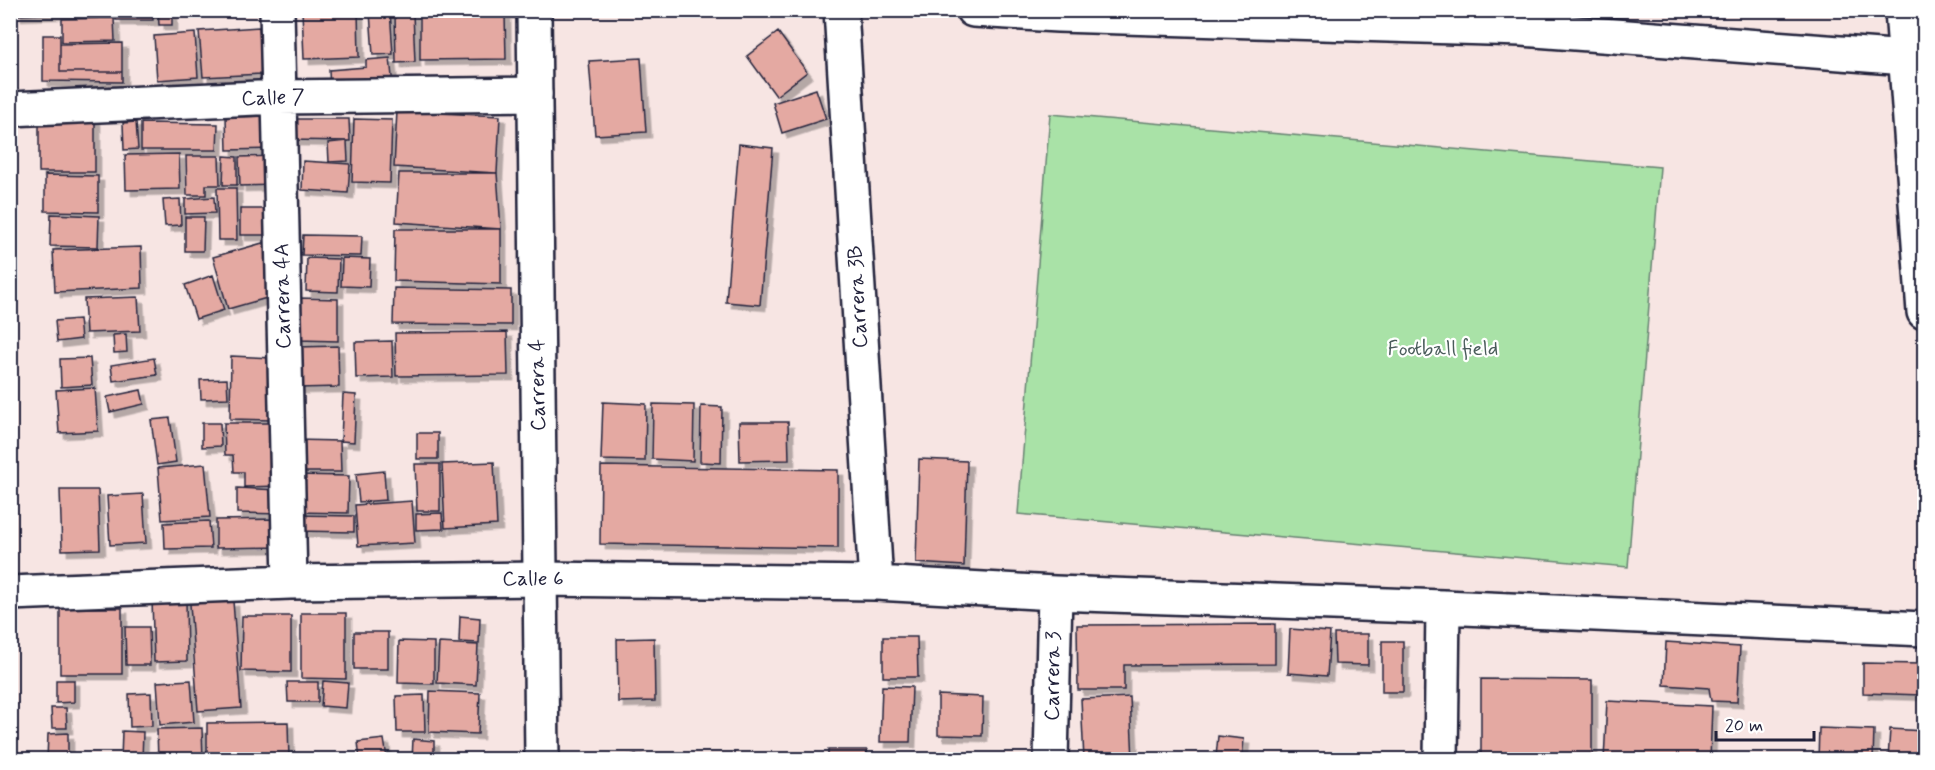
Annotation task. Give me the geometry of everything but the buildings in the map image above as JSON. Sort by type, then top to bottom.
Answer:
[{"type":"street","name":"Carrera 4A","points":[[277,10],[290,582]]},
{"type":"street","name":"Carrera 4","points":[[534,10],[542,759]]},
{"type":"street","name":"Carrera 3B","points":[[841,10],[876,583]]},
{"type":"street","points":[[973,10],[1523,20],[1906,58]]},
{"type":"street","points":[[1902,10],[1906,58],[1917,104],[1924,291]]},
{"type":"street","name":"Calle 7","points":[[10,110],[279,97],[535,94]]},
{"type":"street","name":"Calle 6","points":[[10,593],[290,582],[540,579],[876,583],[1055,593],[1443,607],[1924,629]]},
{"type":"street","name":"Carrera 3","points":[[1052,759],[1055,593]]},
{"type":"street","points":[[1441,759],[1443,607]]},
{"type":"green space","name":"Football field","points":[[1050,114],[1660,167],[1628,567],[1018,514]]}]
